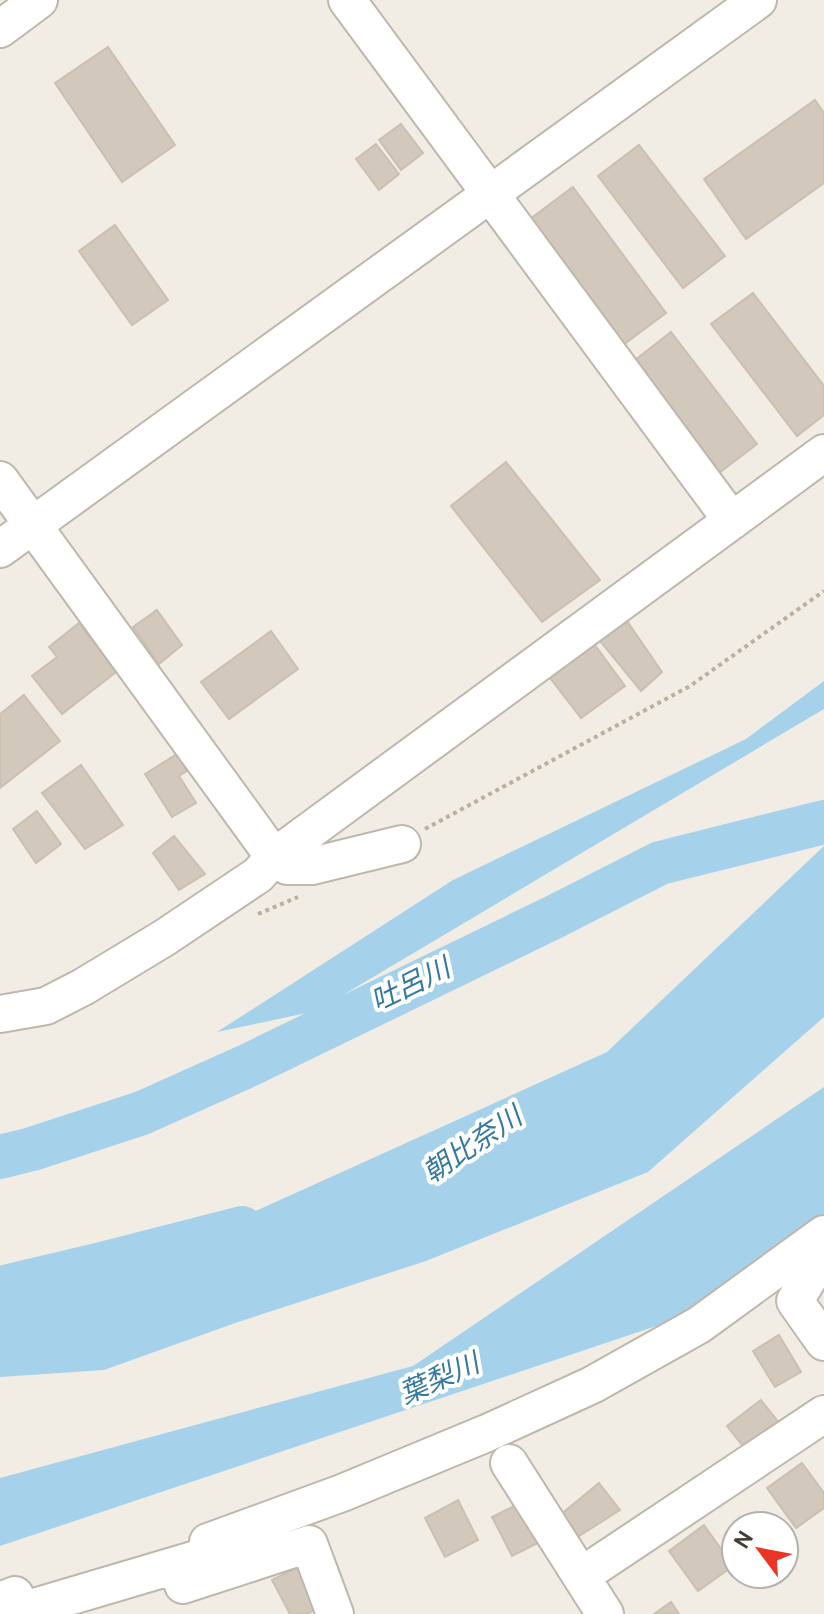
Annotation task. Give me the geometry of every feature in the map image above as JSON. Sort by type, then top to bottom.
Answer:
[{"type":"street","points":[[0,29],[39,0]]},
{"type":"street","points":[[347,0],[732,521]]},
{"type":"street","points":[[0,549],[758,0]]},
{"type":"street","points":[[0,1014],[46,1006],[83,987],[258,875],[274,857],[824,453]]},
{"type":"street","points":[[0,480],[274,857],[287,866],[312,866],[402,844]]},
{"type":"street","points":[[210,1555],[208,1542],[342,1493],[487,1433],[592,1385],[699,1325],[824,1234]]},
{"type":"street","points":[[824,1252],[795,1301],[824,1342]]},
{"type":"street","points":[[581,1576],[824,1414]]},
{"type":"street","points":[[509,1463],[605,1614]]},
{"type":"street","points":[[12,1609],[287,1533],[309,1544],[335,1614]]},
{"type":"street","points":[[102,1612],[309,1544]]},
{"type":"water","points":[[824,681],[824,709],[316,1011],[217,1032],[453,880],[746,739]]},
{"type":"water","points":[[824,846],[824,1017],[648,1172],[426,1261],[238,1322],[104,1370],[0,1377],[0,1294],[132,1267],[607,1052]]},
{"type":"water","name":"葉梨川","points":[[824,1087],[824,1221],[731,1301],[0,1546],[0,1478],[413,1366]]},
{"type":"building","points":[[108,47],[175,145],[122,182],[55,83]]},
{"type":"building","points":[[815,100],[824,113],[824,183],[746,239],[704,179]]},
{"type":"building","points":[[401,124],[423,153],[401,170],[379,140]]},
{"type":"building","points":[[376,144],[399,174],[379,190],[356,159]]},
{"type":"building","points":[[639,145],[725,256],[683,288],[598,176]]},
{"type":"building","points":[[573,187],[666,313],[623,345],[530,219]]},
{"type":"building","points":[[115,225],[168,300],[132,325],[79,251]]},
{"type":"building","points":[[753,293],[824,386],[824,415],[797,436],[711,324]]},
{"type":"building","points":[[671,332],[757,444],[715,476],[630,364]]},
{"type":"building","points":[[506,462],[600,580],[542,622],[451,506]]},
{"type":"building","points":[[157,610],[182,645],[159,664],[133,627]]},
{"type":"building","points":[[625,618],[662,672],[641,691],[596,636]]},
{"type":"building","points":[[79,623],[116,672],[62,714],[32,676],[57,657],[49,647]]},
{"type":"building","points":[[271,631],[298,669],[229,719],[201,682]]},
{"type":"building","points":[[592,641],[625,686],[581,718],[547,674]]},
{"type":"building","points":[[24,695],[60,741],[0,788],[0,714]]},
{"type":"building","points":[[177,754],[187,771],[179,776],[196,803],[172,817],[145,774]]},
{"type":"building","points":[[81,765],[123,825],[85,849],[42,793]]},
{"type":"building","points":[[37,811],[61,844],[36,863],[13,829]]},
{"type":"building","points":[[174,836],[205,874],[179,890],[153,853]]},
{"type":"building","points":[[779,1335],[801,1372],[775,1387],[753,1351]]},
{"type":"building","points":[[761,1400],[780,1424],[746,1450],[727,1426]]},
{"type":"building","points":[[802,1463],[824,1493],[824,1508],[800,1525],[800,1510],[783,1510],[767,1488]]},
{"type":"building","points":[[599,1483],[620,1510],[576,1538],[559,1516]]},
{"type":"building","points":[[458,1500],[478,1540],[445,1557],[425,1518]]},
{"type":"building","points":[[526,1500],[546,1539],[512,1556],[492,1517]]},
{"type":"building","points":[[704,1525],[720,1548],[720,1575],[698,1591],[669,1551]]},
{"type":"building","points":[[300,1566],[320,1607],[307,1614],[290,1614],[272,1580]]},
{"type":"building","points":[[671,1602],[679,1614],[654,1614]]},
{"type":"waterway","name":"吐呂川","points":[[0,1157],[142,1113],[249,1065],[660,863],[824,822]]},
{"type":"waterway","name":"朝比奈川","points":[[0,1288],[242,1228]]}]
